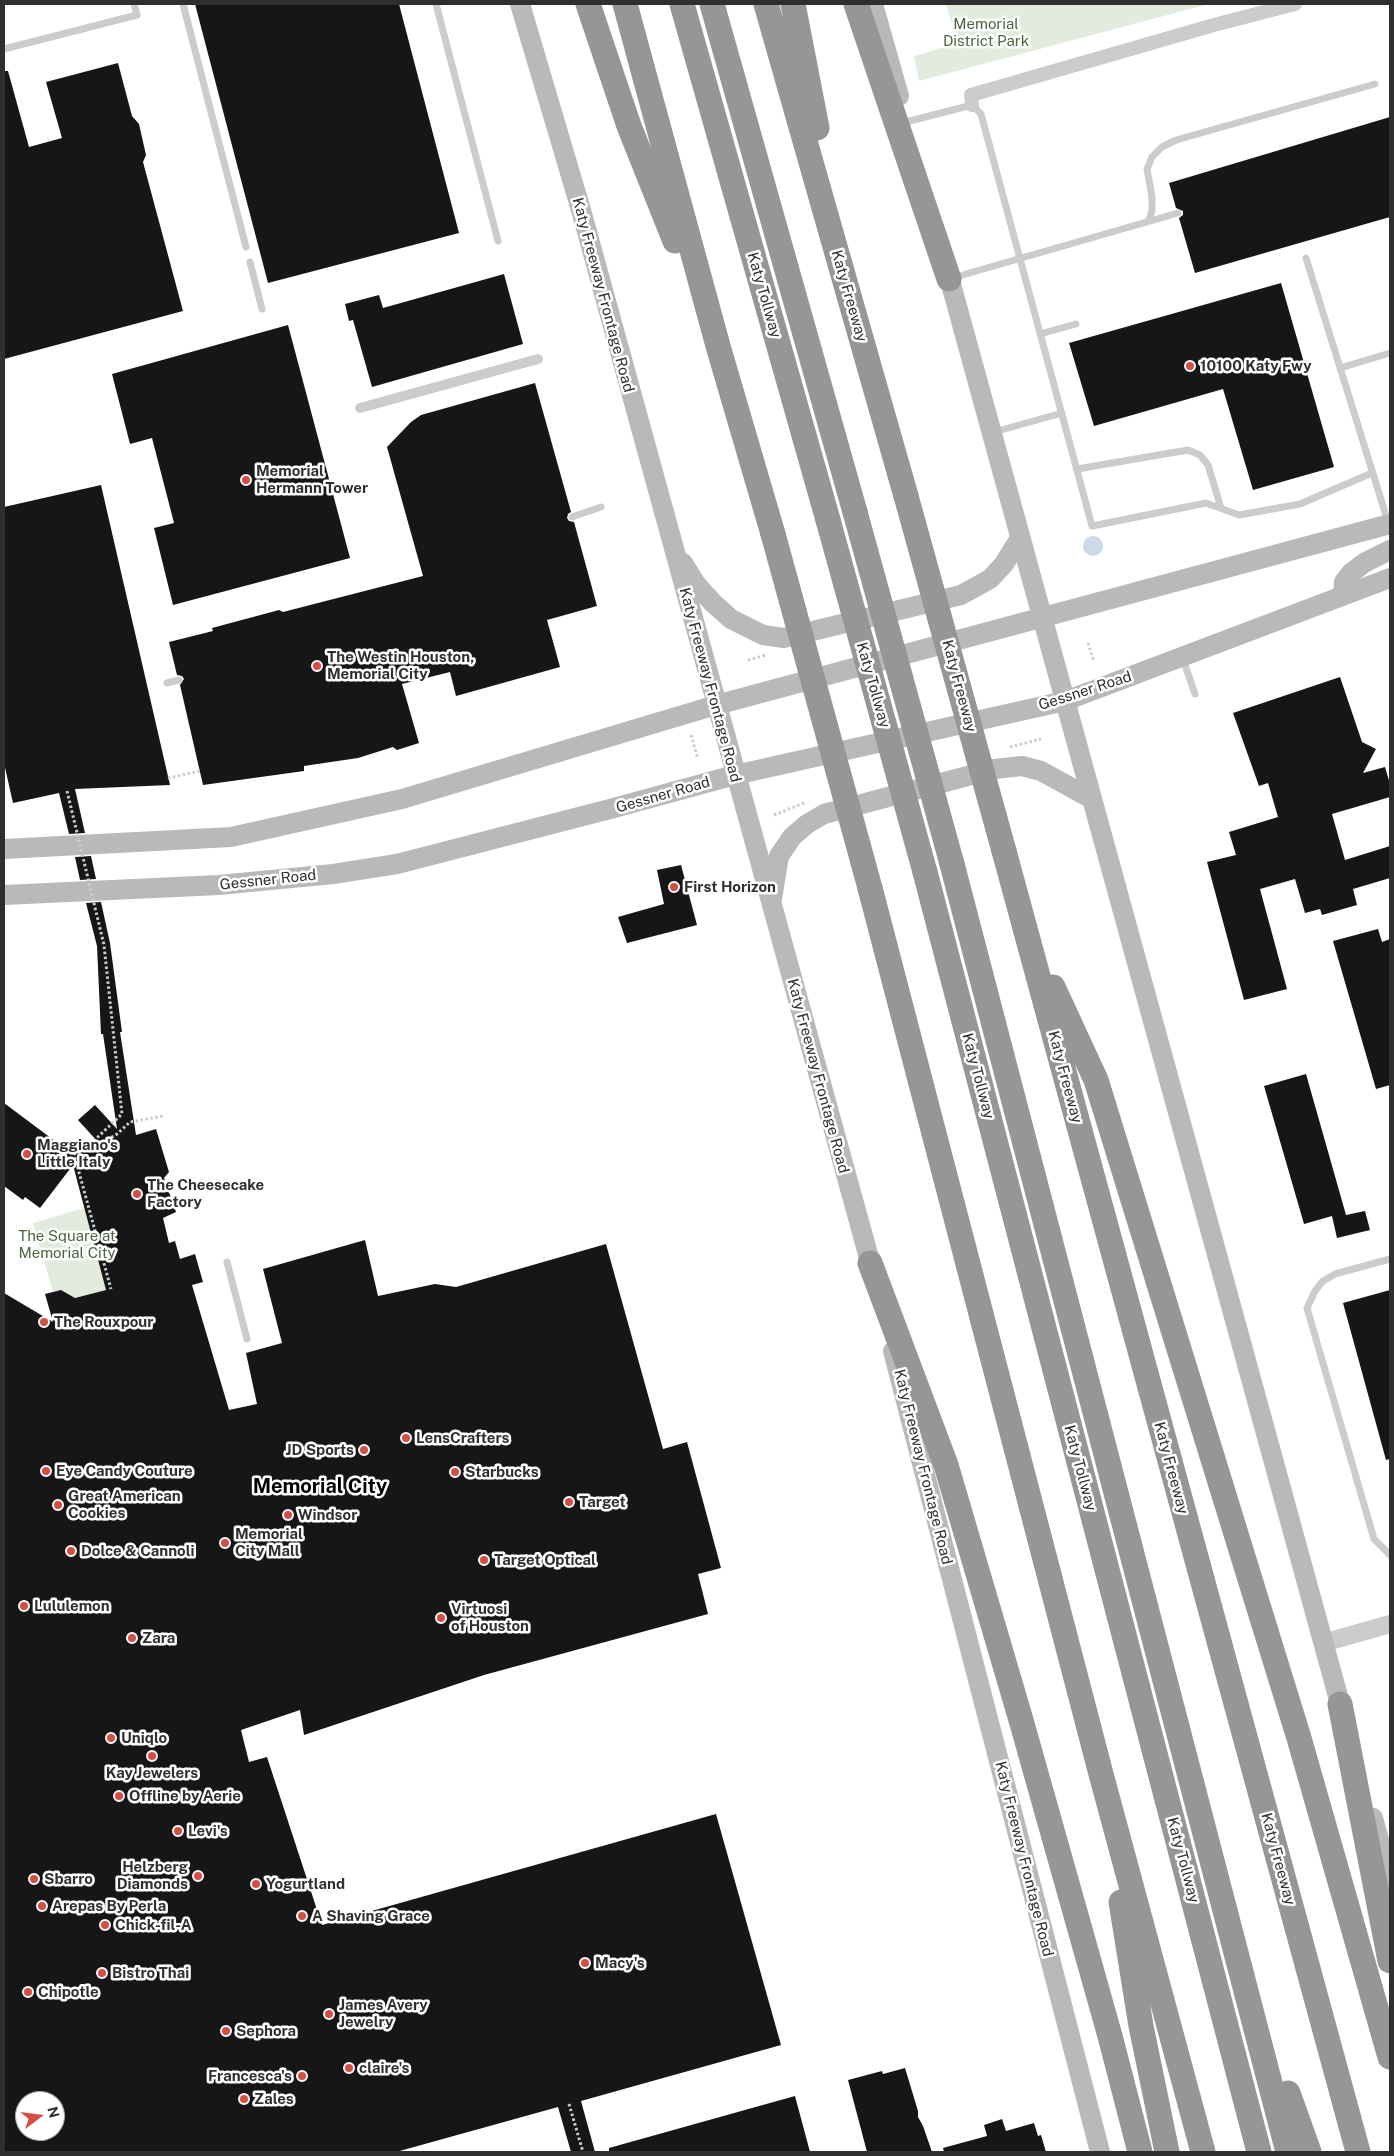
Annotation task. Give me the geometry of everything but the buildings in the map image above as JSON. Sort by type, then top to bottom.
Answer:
[{"type":"highway","points":[[588,4],[629,126],[718,346]]},
{"type":"highway","points":[[625,4],[718,346],[870,888],[1101,1774],[1203,2152]]},
{"type":"highway","name":"Katy Tollway","points":[[682,4],[925,872],[1259,2152]]},
{"type":"highway","name":"Katy Tollway","points":[[712,4],[952,864],[1288,2152]]},
{"type":"highway","name":"Katy Freeway","points":[[766,4],[906,496],[1004,851],[1358,2152]]},
{"type":"highway","points":[[793,4],[849,295]]},
{"type":"highway","points":[[856,4],[949,279]]},
{"type":"highway","points":[[1023,922],[1096,1080],[1299,1738],[1390,2057]]},
{"type":"highway","points":[[870,1262],[946,1465],[1021,1720],[1110,2036],[1140,2152]]},
{"type":"highway","points":[[1340,1704],[1390,1961]]},
{"type":"highway","points":[[1101,1774],[1141,2026],[1167,2152]]},
{"type":"highway","points":[[1240,1967],[1309,2152]]},
{"type":"main road","name":"Katy Freeway Frontage Road","points":[[520,4],[581,210],[870,1262],[1100,2152]]},
{"type":"main road","points":[[873,4],[1323,1643],[1390,1880]]},
{"type":"main road","points":[[4,848],[231,837],[402,799],[716,705],[1390,524]]},
{"type":"main road","points":[[671,542],[696,584],[712,602],[731,618],[763,635],[784,638],[961,595],[990,579],[1004,564],[1020,538]]},
{"type":"main road","points":[[1344,596],[1344,582],[1352,573],[1364,563],[1390,550]]},
{"type":"main road","name":"Gessner Road","points":[[4,895],[219,885],[333,874],[396,864],[610,809],[735,774],[1065,701],[1390,578]]},
{"type":"main road","points":[[772,906],[779,856],[792,837],[807,824],[824,814],[994,769],[1022,766],[1041,771],[1092,799]]},
{"type":"street","points":[[972,105],[971,95],[1214,25],[1295,4]]},
{"type":"street","points":[[360,408],[538,358]]},
{"type":"street","points":[[1323,1643],[1390,1624]]},
{"type":"lane","points":[[4,49],[137,15],[134,4]]},
{"type":"lane","points":[[183,4],[246,247]]},
{"type":"lane","points":[[436,4],[498,241]]},
{"type":"lane","points":[[1150,222],[1152,203],[1147,169],[1152,157],[1162,146],[1176,140],[1376,84]]},
{"type":"lane","points":[[906,122],[972,105],[981,114],[1092,526],[1206,503],[1238,515],[1300,504],[1372,473]]},
{"type":"lane","points":[[949,279],[1178,213]]},
{"type":"lane","points":[[1306,258],[1372,473],[1390,524]]},
{"type":"lane","points":[[250,262],[262,309]]},
{"type":"lane","points":[[1040,334],[1076,324]]},
{"type":"lane","points":[[1340,368],[1390,353]]},
{"type":"lane","points":[[991,433],[1062,414]]},
{"type":"lane","points":[[1077,468],[1188,450],[1200,455],[1208,465],[1221,508]]},
{"type":"lane","points":[[572,517],[602,506]]},
{"type":"lane","points":[[1183,657],[1195,694]]},
{"type":"lane","points":[[167,683],[179,680]]},
{"type":"lane","points":[[1390,1258],[1335,1274],[1323,1281],[1315,1291],[1307,1308],[1374,1539],[1390,1555]]},
{"type":"lane","points":[[227,1262],[246,1339]]},
{"type":"path","points":[[1088,643],[1094,662]]},
{"type":"path","points":[[691,734],[698,760]]},
{"type":"path","points":[[168,778],[200,771]]},
{"type":"path","points":[[67,791],[104,944],[122,1114],[82,1152],[74,1154],[111,1289]]},
{"type":"path","points":[[107,1140],[130,1122],[163,1116]]},
{"type":"path","points":[[569,2104],[582,2152]]},
{"type":"green space","name":"Memorial District Park","points":[[946,4],[1209,4],[919,81],[914,56],[958,43]]},
{"type":"green space","name":"The Square at Memorial City","points":[[84,1208],[106,1290],[75,1298],[61,1290],[53,1292],[33,1223]]},
{"type":"water","points":[[1089,536],[1097,536],[1103,542],[1103,550],[1097,556],[1089,556],[1083,550],[1083,542]]},
{"type":"place","name":"10100 Katy Fwy","points":[[1190,366]]},
{"type":"place","name":"Memorial Hermann Tower","points":[[246,480]]},
{"type":"place","name":"The Westin Houston, Memorial City","points":[[317,666]]},
{"type":"place","name":"First Horizon","points":[[674,887]]},
{"type":"place","name":"Maggiano's Little Italy","points":[[27,1154]]},
{"type":"place","name":"The Cheesecake Factory","points":[[137,1194]]},
{"type":"place","name":"The Rouxpour","points":[[44,1322]]},
{"type":"place","name":"LensCrafters","points":[[406,1438]]},
{"type":"place","name":"JD Sports","points":[[364,1450]]},
{"type":"place","name":"Eye Candy Couture","points":[[46,1471]]},
{"type":"place","name":"Starbucks","points":[[455,1472]]},
{"type":"place","name":"Target","points":[[569,1502]]},
{"type":"place","name":"Great American Cookies","points":[[58,1505]]},
{"type":"place","name":"Windsor","points":[[288,1515]]},
{"type":"place","name":"Memorial City Mall","points":[[225,1543]]},
{"type":"place","name":"Dolce & Cannoli","points":[[71,1551]]},
{"type":"place","name":"Target Optical","points":[[484,1560]]},
{"type":"place","name":"Lululemon","points":[[24,1606]]},
{"type":"place","name":"Virtuosi of Houston","points":[[441,1618]]},
{"type":"place","name":"Zara","points":[[132,1638]]},
{"type":"place","name":"Uniqlo","points":[[111,1738]]},
{"type":"place","name":"Kay Jewelers","points":[[152,1756]]},
{"type":"place","name":"Offline by Aerie","points":[[119,1796]]},
{"type":"place","name":"Levi's","points":[[178,1831]]},
{"type":"place","name":"Helzberg Diamonds","points":[[198,1876]]},
{"type":"place","name":"Sbarro","points":[[34,1879]]},
{"type":"place","name":"Yogurtland","points":[[256,1884]]},
{"type":"place","name":"Arepas By Perla","points":[[42,1906]]},
{"type":"place","name":"A Shaving Grace","points":[[302,1916]]},
{"type":"place","name":"Chick-fil-A","points":[[105,1925]]},
{"type":"place","name":"Macy's","points":[[585,1963]]},
{"type":"place","name":"Bistro Thai","points":[[102,1973]]},
{"type":"place","name":"Chipotle","points":[[28,1992]]},
{"type":"place","name":"James Avery Jewelry","points":[[329,2014]]},
{"type":"place","name":"Sephora","points":[[226,2031]]},
{"type":"place","name":"claire's","points":[[349,2068]]},
{"type":"place","name":"Francesca's","points":[[302,2076]]},
{"type":"place","name":"Zales","points":[[244,2099]]},
{"type":"district","name":"Memorial City","points":[[320,1487]]}]
